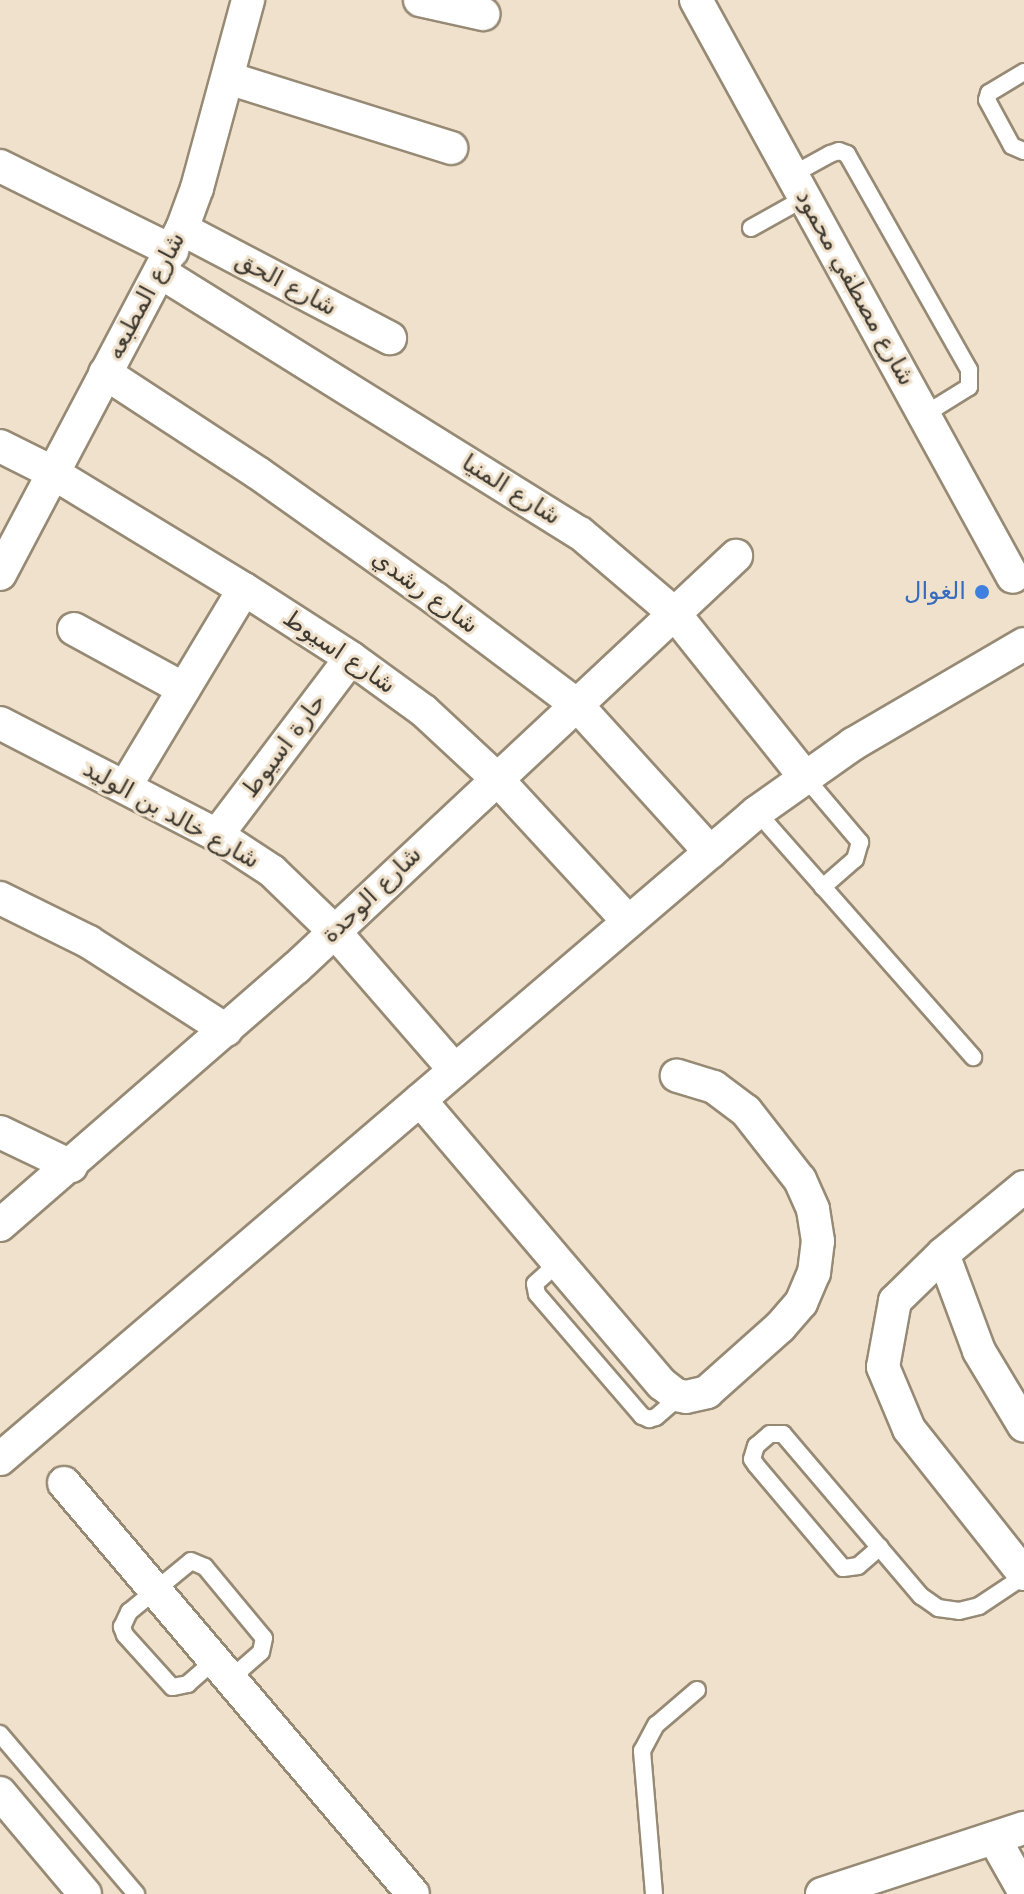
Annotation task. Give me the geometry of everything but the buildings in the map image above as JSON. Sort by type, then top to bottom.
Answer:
[{"type":"street","name":"شارع المطبعه","points":[[0,574],[171,251],[228,78],[248,0]]},
{"type":"street","points":[[420,0],[483,14]]},
{"type":"street","name":"شارع مصطفي محمود","points":[[696,0],[1013,577]]},
{"type":"street","points":[[228,78],[451,148]]},
{"type":"street","points":[[0,166],[171,251]]},
{"type":"street","name":"شارع الحق","points":[[171,251],[390,338]]},
{"type":"street","name":"شارع المنيا","points":[[171,251],[580,533],[674,613],[804,776]]},
{"type":"street","name":"شارع رشدي","points":[[105,373],[270,482],[436,599],[576,704],[710,852]]},
{"type":"street","name":"شارع اسيوط","points":[[0,446],[53,474],[244,589],[351,658],[424,711],[496,778],[628,921]]},
{"type":"street","name":"شارع الوحدة","points":[[0,1225],[226,1030],[736,556]]},
{"type":"street","points":[[125,787],[244,589]]},
{"type":"street","points":[[74,629],[184,689]]},
{"type":"street","points":[[0,1459],[757,812],[804,776],[1024,644]]},
{"type":"street","name":"حارة اسيوط","points":[[217,835],[351,658]]},
{"type":"street","name":"شارع خالد بن الوليد","points":[[0,723],[217,835],[272,871],[334,931],[455,1070]]},
{"type":"street","points":[[4,909],[89,942],[226,1030]]},
{"type":"street","points":[[420,1100],[662,1384],[676,1395],[686,1397],[707,1392],[780,1327],[801,1303],[814,1273],[818,1241],[813,1209],[800,1180],[746,1111],[714,1087],[677,1076]]},
{"type":"street","points":[[0,1132],[71,1166]]},
{"type":"street","points":[[1024,1187],[943,1254],[895,1301],[883,1367],[909,1429],[1024,1575]]},
{"type":"street","points":[[943,1254],[979,1351],[1024,1426]]},
{"type":"street","points":[[64,1483],[413,1894]]},
{"type":"street","points":[[0,1793],[85,1894]]},
{"type":"street","points":[[822,1894],[1009,1833],[1024,1891]]},
{"type":"lane","points":[[1024,72],[989,93],[987,100],[1012,146],[1024,151]]},
{"type":"lane","points":[[751,228],[830,154],[839,151],[847,154],[969,370],[969,387],[924,415]]},
{"type":"lane","points":[[804,776],[860,842],[855,859],[823,887]]},
{"type":"lane","points":[[757,812],[973,1057]]},
{"type":"lane","points":[[880,1547],[858,1566],[843,1568],[756,1465],[752,1459],[756,1446],[770,1434],[783,1434],[880,1547],[921,1596],[938,1608],[959,1611],[979,1606],[1024,1575]]},
{"type":"lane","points":[[191,1561],[199,1562],[264,1638],[261,1652],[181,1687],[165,1683],[122,1627],[129,1612],[153,1591],[191,1561]]},
{"type":"lane","points":[[654,1894],[642,1751],[656,1725],[697,1690]]},
{"type":"lane","points":[[0,1734],[136,1894]]},
{"type":"lane","points":[[1018,1894],[1024,1891]]},
{"type":"place","name":"الغوال","points":[[982,592]]}]
